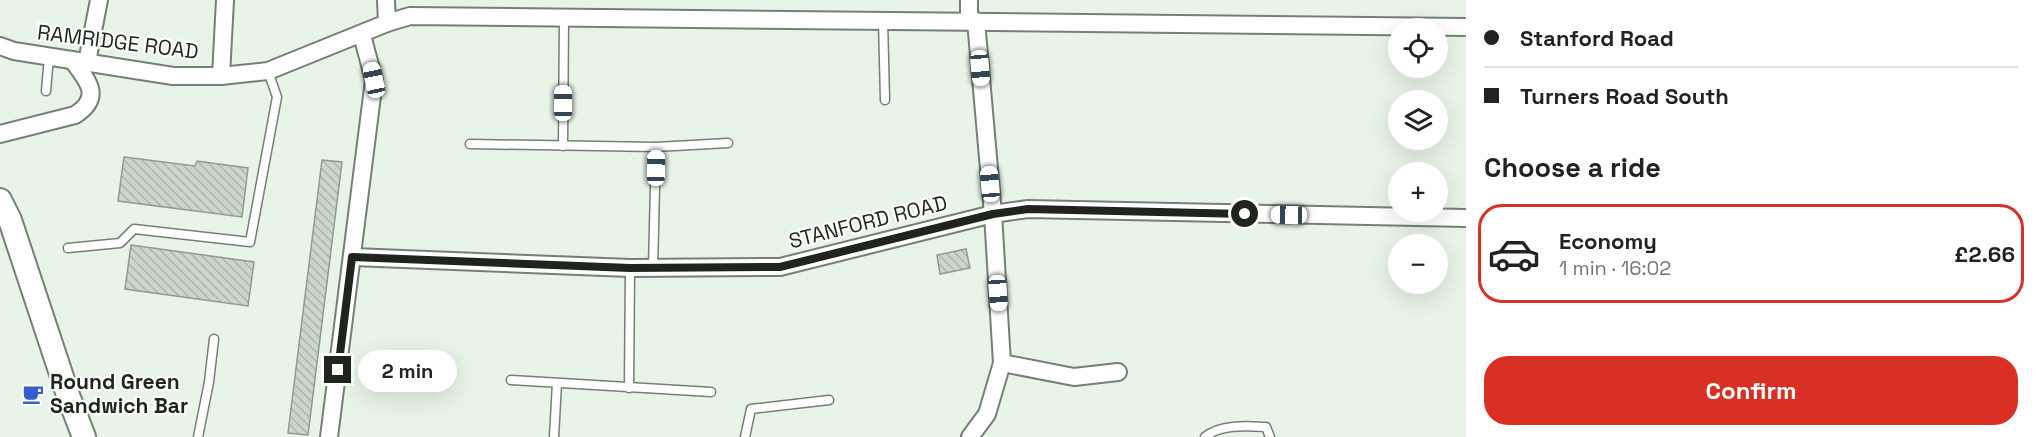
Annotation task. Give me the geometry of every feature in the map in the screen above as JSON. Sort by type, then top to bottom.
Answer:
[{"type":"street","points":[[0,134],[75,115],[86,108],[91,99],[90,86],[79,61],[99,0]]},
{"type":"street","points":[[221,76],[225,0]]},
{"type":"street","points":[[386,0],[387,23]]},
{"type":"street","points":[[969,0],[993,214],[1002,363],[987,414],[970,437]]},
{"type":"street","name":"RAMRIDGE ROAD","points":[[5,51],[173,75],[221,76],[268,71],[410,16],[1466,27]]},
{"type":"street","points":[[329,437],[374,80],[362,34]]},
{"type":"street","points":[[0,200],[10,220],[84,437]]},
{"type":"street","name":"STANFORD ROAD","points":[[352,257],[630,268],[780,267],[993,214],[1028,209],[1466,218]]},
{"type":"street","points":[[1002,363],[1074,377],[1118,372]]},
{"type":"lane","points":[[563,146],[564,17]]},
{"type":"lane","points":[[883,20],[885,99]]},
{"type":"lane","points":[[46,91],[49,57]]},
{"type":"lane","points":[[68,248],[120,243],[134,229],[250,242],[277,97],[268,71]]},
{"type":"lane","points":[[470,144],[656,147],[728,143]]},
{"type":"lane","points":[[653,268],[656,147]]},
{"type":"lane","points":[[629,388],[630,268]]},
{"type":"lane","points":[[198,437],[209,382],[214,339]]},
{"type":"lane","points":[[511,380],[711,392]]},
{"type":"lane","points":[[554,437],[557,383]]},
{"type":"lane","points":[[745,437],[751,409],[829,400]]},
{"type":"lane","points":[[1205,437],[1210,432],[1243,425],[1266,427],[1270,437]]},
{"type":"building","points":[[124,157],[195,166],[197,161],[248,168],[242,217],[118,201]]},
{"type":"building","points":[[322,160],[342,162],[308,435],[288,433]]},
{"type":"building","points":[[131,245],[254,262],[248,306],[125,289]]},
{"type":"building","points":[[966,249],[970,268],[940,274],[937,255]]},
{"type":"place","name":"Round Green Sandwich Bar","points":[[33,394]]},
{"type":"route","points":[[338,370],[352,257],[630,268],[780,267],[993,214],[1028,209],[1245,214]]}]
